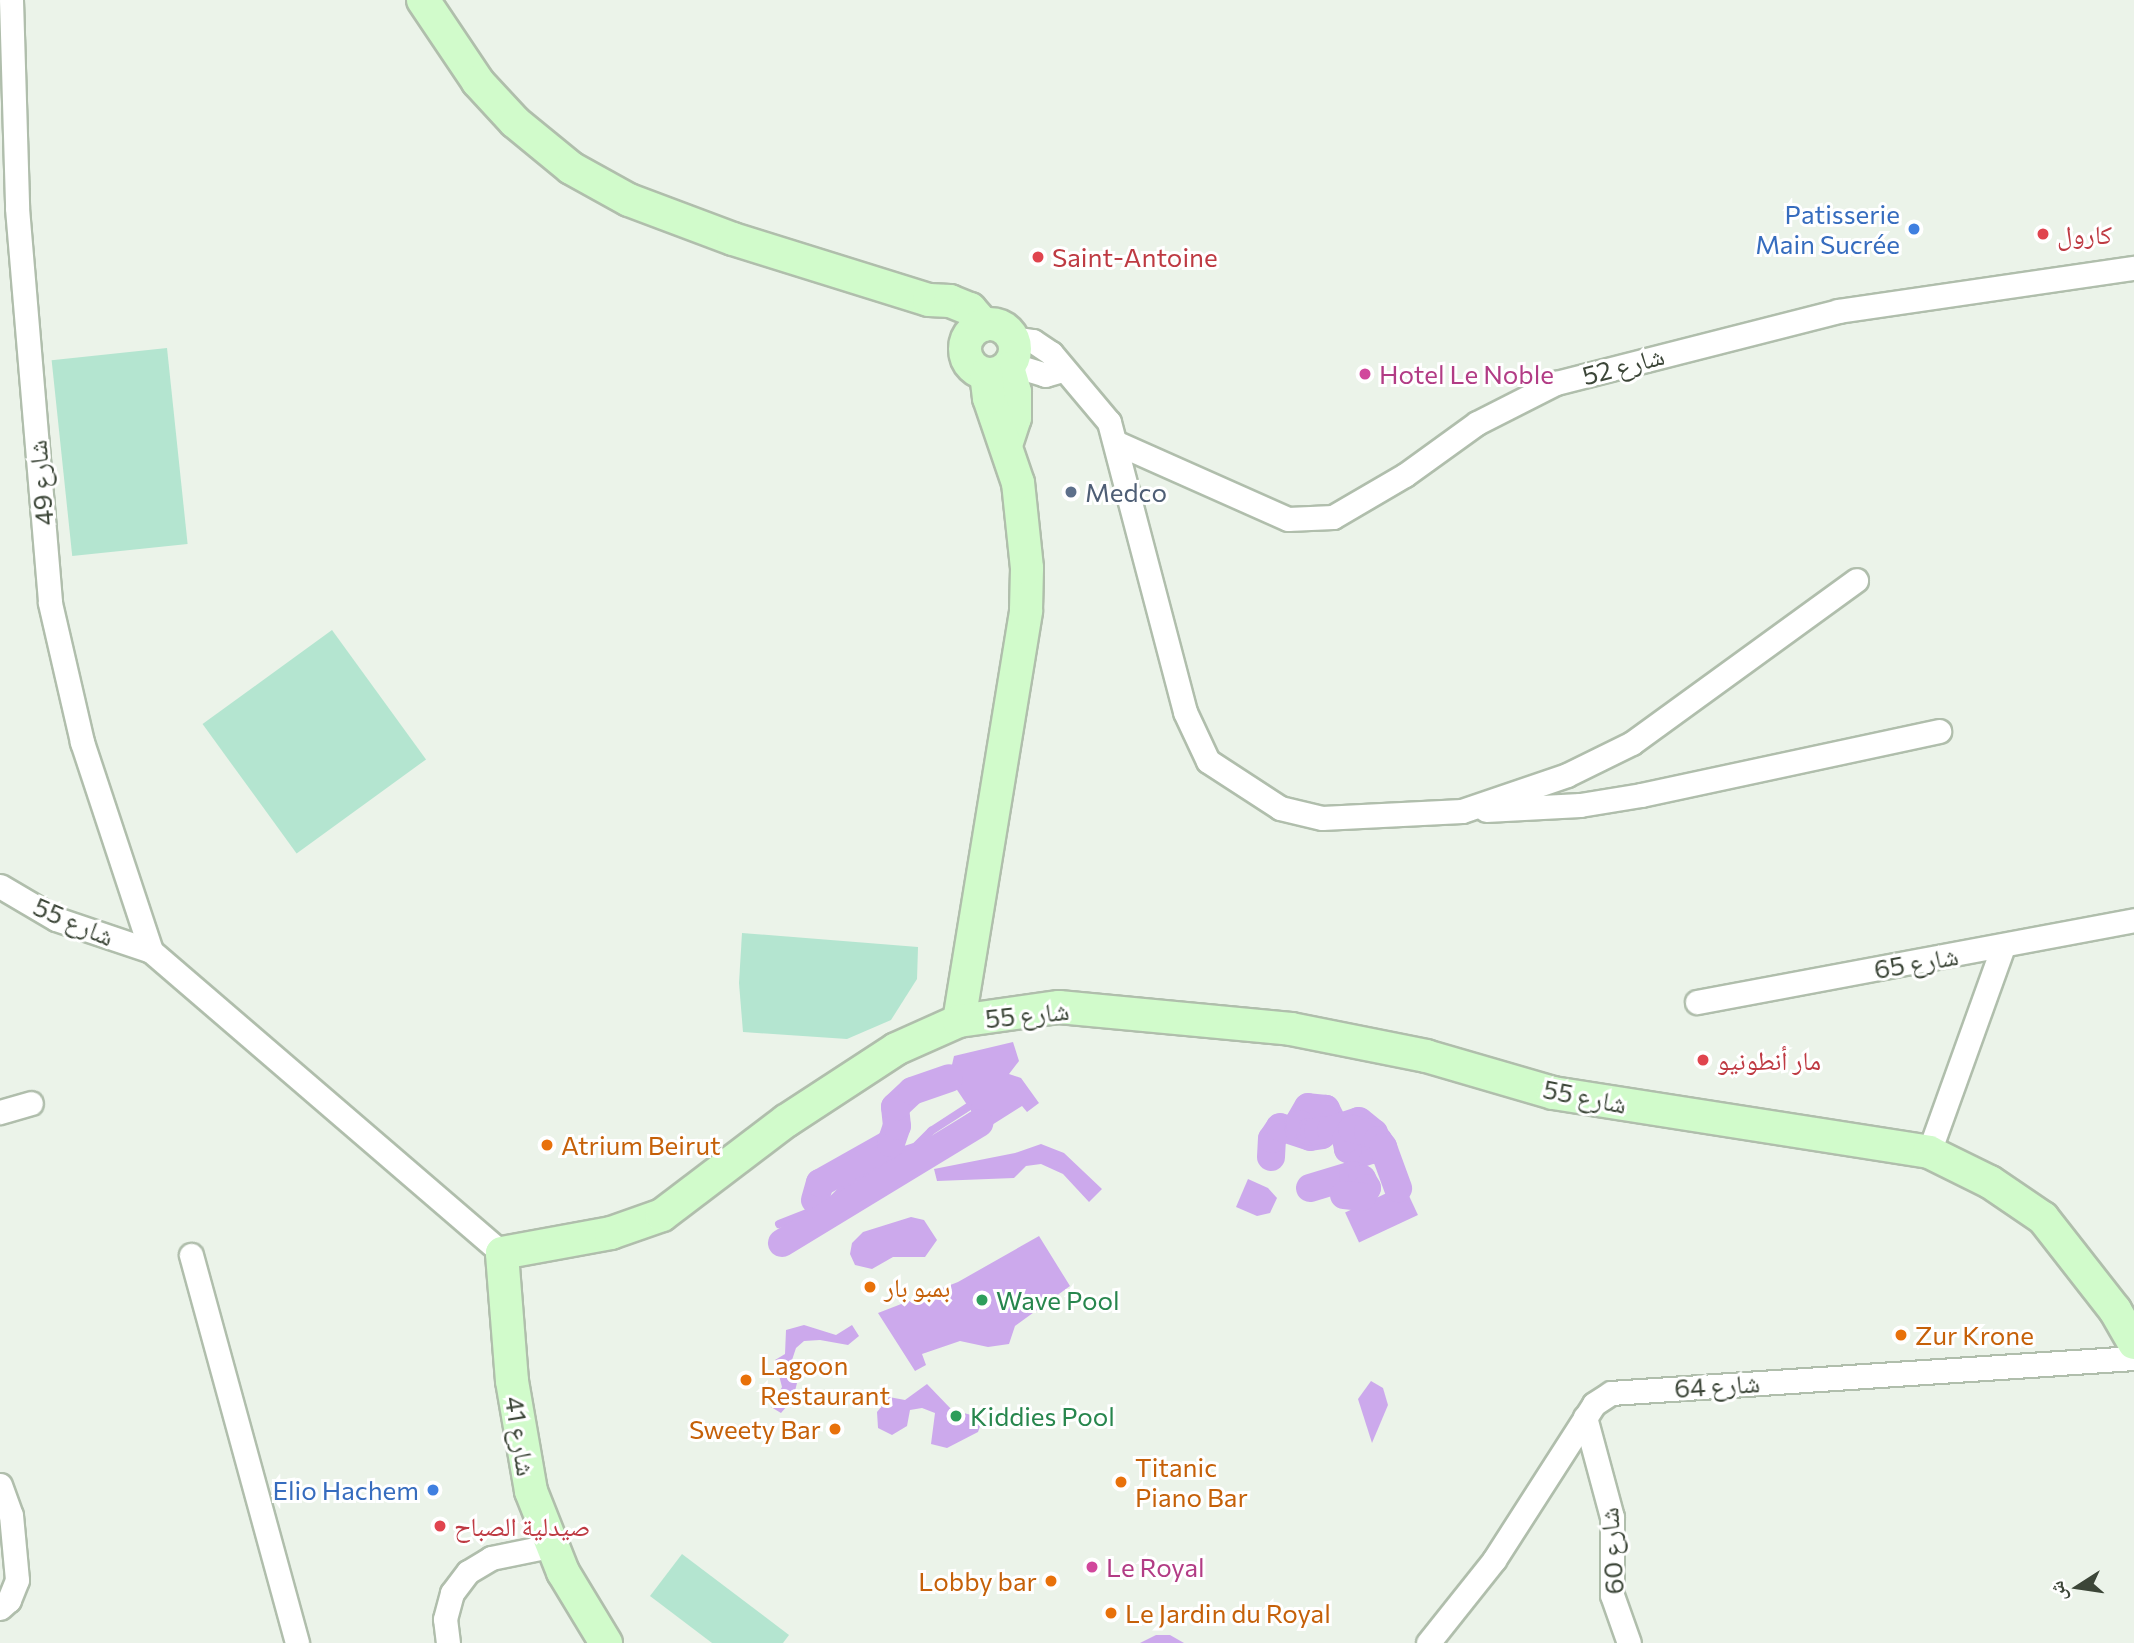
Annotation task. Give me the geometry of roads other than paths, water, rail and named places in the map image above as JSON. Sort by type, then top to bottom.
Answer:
[{"type":"street","points":[[423,0],[478,82],[514,122],[571,168],[629,200],[733,239],[929,300],[950,301],[970,309],[975,332],[966,357],[1004,361],[1045,374],[1063,370]]},
{"type":"street","name":"شارع 49","points":[[8,13],[17,208],[50,603],[82,742],[151,951]]},
{"type":"street","name":"شارع 52","points":[[1117,443],[1288,519],[1333,517],[1405,475],[1477,423],[1556,383],[1838,311],[2134,268]]},
{"type":"street","points":[[959,1021],[1026,610],[1025,526],[1007,442],[1015,418],[1015,392],[1004,361],[1001,326],[975,332]]},
{"type":"street","points":[[1004,361],[1033,341],[1051,353],[1063,370],[1096,402],[1117,443],[1185,712],[1208,761],[1280,808],[1322,818],[1580,805],[1641,796],[1939,731]]},
{"type":"street","points":[[1462,811],[1612,755],[1856,580]]},
{"type":"street","name":"شارع 55","points":[[0,886],[56,919],[151,951]]},
{"type":"street","name":"شارع 65","points":[[1697,1002],[2134,920]]},
{"type":"street","points":[[1929,1152],[2003,946]]},
{"type":"street","points":[[151,951],[502,1252]]},
{"type":"street","name":"شارع 55","points":[[502,1252],[611,1233],[662,1215],[786,1121],[885,1056],[959,1021],[1059,1007],[1291,1029],[1426,1056],[1553,1093],[1929,1152],[1990,1182],[2043,1218],[2115,1310],[2134,1343]]},
{"type":"street","points":[[0,1112],[31,1103]]},
{"type":"street","name":"شارع 41","points":[[502,1252],[523,1459],[550,1546],[606,1643]]},
{"type":"street","points":[[191,1255],[297,1643]]},
{"type":"street","name":"شارع 64","points":[[1428,1643],[1494,1560],[1585,1417],[1602,1397],[1616,1391],[2134,1358]]},
{"type":"street","name":"شارع 60","points":[[1585,1417],[1612,1517],[1612,1594],[1629,1643]]},
{"type":"street","points":[[0,1485],[11,1515],[17,1568],[15,1590],[0,1608]]},
{"type":"street","points":[[448,1643],[445,1619],[452,1593],[468,1572],[491,1558],[550,1546]]},
{"type":"waterway","points":[[815,1200],[820,1183],[891,1143],[897,1126],[895,1107],[912,1091],[949,1078]]},
{"type":"waterway","points":[[779,1224],[827,1205],[853,1179],[903,1159],[931,1131],[968,1107]]},
{"type":"waterway","points":[[1271,1157],[1272,1139],[1280,1127],[1310,1137],[1322,1135],[1330,1128],[1333,1123],[1326,1109],[1308,1107],[1298,1124],[1299,1130],[1310,1135],[1321,1133],[1328,1127],[1325,1111],[1309,1110],[1300,1124],[1310,1132],[1314,1132],[1318,1131],[1331,1130],[1359,1121],[1374,1133],[1375,1143],[1371,1150],[1359,1154],[1348,1149],[1346,1139],[1352,1129],[1368,1132],[1378,1140],[1383,1147],[1398,1188]]},
{"type":"waterway","points":[[835,1198],[855,1190],[901,1151],[936,1140],[973,1115]]},
{"type":"waterway","points":[[782,1243],[979,1123]]},
{"type":"waterway","points":[[1310,1188],[1353,1175],[1362,1179],[1367,1188],[1362,1197],[1344,1195]]},
{"type":"waterway","points":[[784,1232],[804,1218]]},
{"type":"place","name":"Patisserie Main Sucrée","points":[[1914,229]]},
{"type":"place","name":"كارول","points":[[2043,234]]},
{"type":"place","name":"Saint-Antoine","points":[[1038,257]]},
{"type":"place","name":"Hotel Le Noble","points":[[1365,374]]},
{"type":"place","name":"Medco","points":[[1071,492]]},
{"type":"place","name":"مار أنطونيو","points":[[1703,1060]]},
{"type":"place","name":"Atrium Beirut","points":[[547,1145]]},
{"type":"place","name":"بمبو بار","points":[[870,1287]]},
{"type":"place","name":"Wave Pool","points":[[982,1300]]},
{"type":"place","name":"Zur Krone","points":[[1901,1335]]},
{"type":"place","name":"Lagoon Restaurant","points":[[746,1380]]},
{"type":"place","name":"Kiddies Pool","points":[[956,1416]]},
{"type":"place","name":"Sweety Bar","points":[[835,1429]]},
{"type":"place","name":"Titanic Piano Bar","points":[[1121,1482]]},
{"type":"place","name":"Elio Hachem","points":[[433,1490]]},
{"type":"place","name":"صيدلية الصباح","points":[[440,1526]]},
{"type":"place","name":"Le Royal","points":[[1092,1567]]},
{"type":"place","name":"Lobby bar","points":[[1051,1581]]},
{"type":"place","name":"Le Jardin du Royal","points":[[1111,1613]]}]
